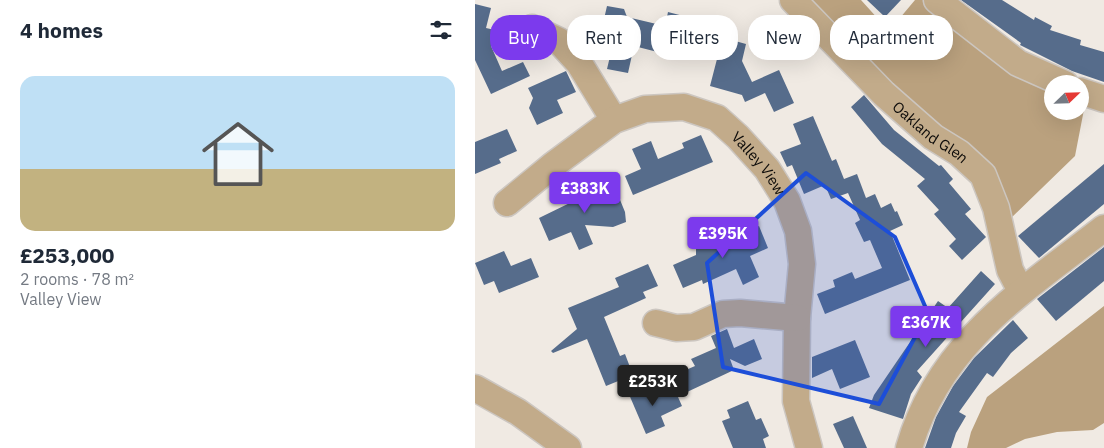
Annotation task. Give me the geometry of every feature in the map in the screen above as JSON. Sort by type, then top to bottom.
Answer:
[{"type":"street","name":"Oakland Glen","points":[[793,0],[884,94],[933,138],[959,153],[983,175],[996,208],[1010,270],[1021,291]]},
{"type":"street","points":[[937,0],[1018,63],[1045,75]]},
{"type":"street","points":[[557,40],[579,63],[614,120]]},
{"type":"street","points":[[1089,93],[1104,99]]},
{"type":"street","name":"Valley View","points":[[507,203],[552,166],[614,120],[645,109],[684,108],[717,118],[738,137],[767,170],[782,193],[798,231],[802,264],[797,318],[796,401],[809,448]]},
{"type":"street","points":[[909,448],[931,396],[975,332],[1021,291],[1104,228]]},
{"type":"street","points":[[656,324],[676,328],[694,327],[723,314],[740,313],[797,318]]},
{"type":"street","points":[[475,388],[518,412],[568,448]]},
{"type":"highlighted area","points":[[806,173],[895,237],[928,313],[879,404],[723,367],[707,263]]},
{"type":"shaded area","points":[[793,0],[861,0],[875,15],[830,15],[830,38],[820,28],[820,15],[808,15]]},
{"type":"shaded area","points":[[915,0],[937,0],[1044,77],[1044,120],[1082,120],[1075,156],[1009,220],[852,60],[953,60],[953,15],[902,15]]},
{"type":"shaded area","points":[[1104,306],[1104,423],[1093,430],[1057,432],[1025,439],[1006,448],[967,448],[971,432],[987,397]]},
{"type":"building","points":[[867,0],[901,0],[887,15],[883,15]]},
{"type":"building","points":[[961,0],[1002,0],[1034,20],[1035,17],[1052,26],[1050,30],[1081,40],[1080,45],[1104,52],[1104,82],[1089,77],[1089,75],[1072,71],[1020,45],[1021,43]]},
{"type":"building","points":[[475,4],[491,8],[486,28],[490,29],[490,60],[497,60],[502,71],[523,62],[530,76],[491,94],[475,60]]},
{"type":"building","points":[[607,6],[624,9],[626,15],[605,15]]},
{"type":"building","points":[[668,12],[680,15],[667,15]]},
{"type":"building","points":[[641,20],[651,23],[651,50],[641,48]]},
{"type":"building","points":[[738,42],[746,44],[742,61],[752,82],[779,70],[794,103],[774,112],[765,93],[745,102],[742,95],[710,86],[717,60],[738,60]]},
{"type":"building","points":[[609,60],[631,60],[628,73],[607,69]]},
{"type":"building","points":[[566,71],[576,92],[557,100],[563,113],[537,125],[529,108],[533,98],[528,88]]},
{"type":"building","points":[[864,95],[894,130],[939,166],[941,165],[953,179],[949,183],[971,209],[965,214],[986,237],[962,260],[949,246],[956,239],[934,214],[939,210],[917,186],[925,179],[882,144],[851,107]]},
{"type":"building","points":[[813,116],[832,161],[836,159],[844,179],[857,174],[866,198],[875,194],[881,208],[891,203],[895,212],[897,211],[903,225],[890,231],[910,280],[825,314],[817,294],[835,287],[833,280],[852,272],[855,279],[882,268],[870,240],[864,242],[855,223],[860,220],[848,193],[831,199],[825,185],[804,194],[792,165],[787,167],[780,152],[801,144],[793,124]]},
{"type":"building","points":[[507,129],[517,151],[499,159],[501,163],[475,174],[475,142]]},
{"type":"building","points":[[701,135],[713,162],[633,195],[625,176],[641,169],[632,149],[651,141],[658,159],[684,148],[682,143]]},
{"type":"building","points":[[1104,164],[1104,204],[1039,258],[1018,236]]},
{"type":"building","points":[[593,177],[601,196],[616,190],[625,212],[626,222],[613,227],[585,225],[593,244],[579,250],[571,232],[549,241],[539,218],[580,198],[574,184]]},
{"type":"building","points":[[759,226],[768,248],[750,256],[759,277],[743,285],[736,269],[703,284],[702,280],[683,288],[673,265],[696,255],[696,235],[710,247]]},
{"type":"building","points":[[1104,247],[1104,281],[1056,321],[1037,299]]},
{"type":"building","points":[[504,251],[511,266],[531,258],[539,277],[499,293],[494,281],[484,285],[475,263]]},
{"type":"building","points":[[648,264],[658,286],[643,292],[646,298],[604,317],[620,356],[625,354],[633,375],[606,386],[587,339],[553,353],[551,351],[577,329],[568,308],[619,287],[615,278]]},
{"type":"building","points":[[981,271],[995,284],[917,371],[922,377],[911,394],[903,419],[869,408],[874,395],[938,301],[948,308]]},
{"type":"building","points":[[1013,320],[1028,338],[1011,353],[993,377],[987,373],[959,412],[966,416],[956,433],[951,448],[925,448],[936,417],[953,386],[974,358]]},
{"type":"building","points":[[727,329],[734,348],[754,339],[762,359],[745,366],[730,359],[734,370],[687,392],[679,373],[695,366],[691,359],[716,348],[711,336]]},
{"type":"building","points":[[855,340],[870,377],[840,389],[832,369],[812,378],[812,357]]},
{"type":"building","points":[[647,384],[653,397],[674,388],[682,406],[661,416],[665,426],[646,434],[628,392]]},
{"type":"building","points":[[748,401],[756,420],[761,418],[769,436],[763,439],[766,448],[733,448],[722,421],[730,418],[727,410]]},
{"type":"building","points":[[853,416],[867,448],[844,448],[833,424]]}]
